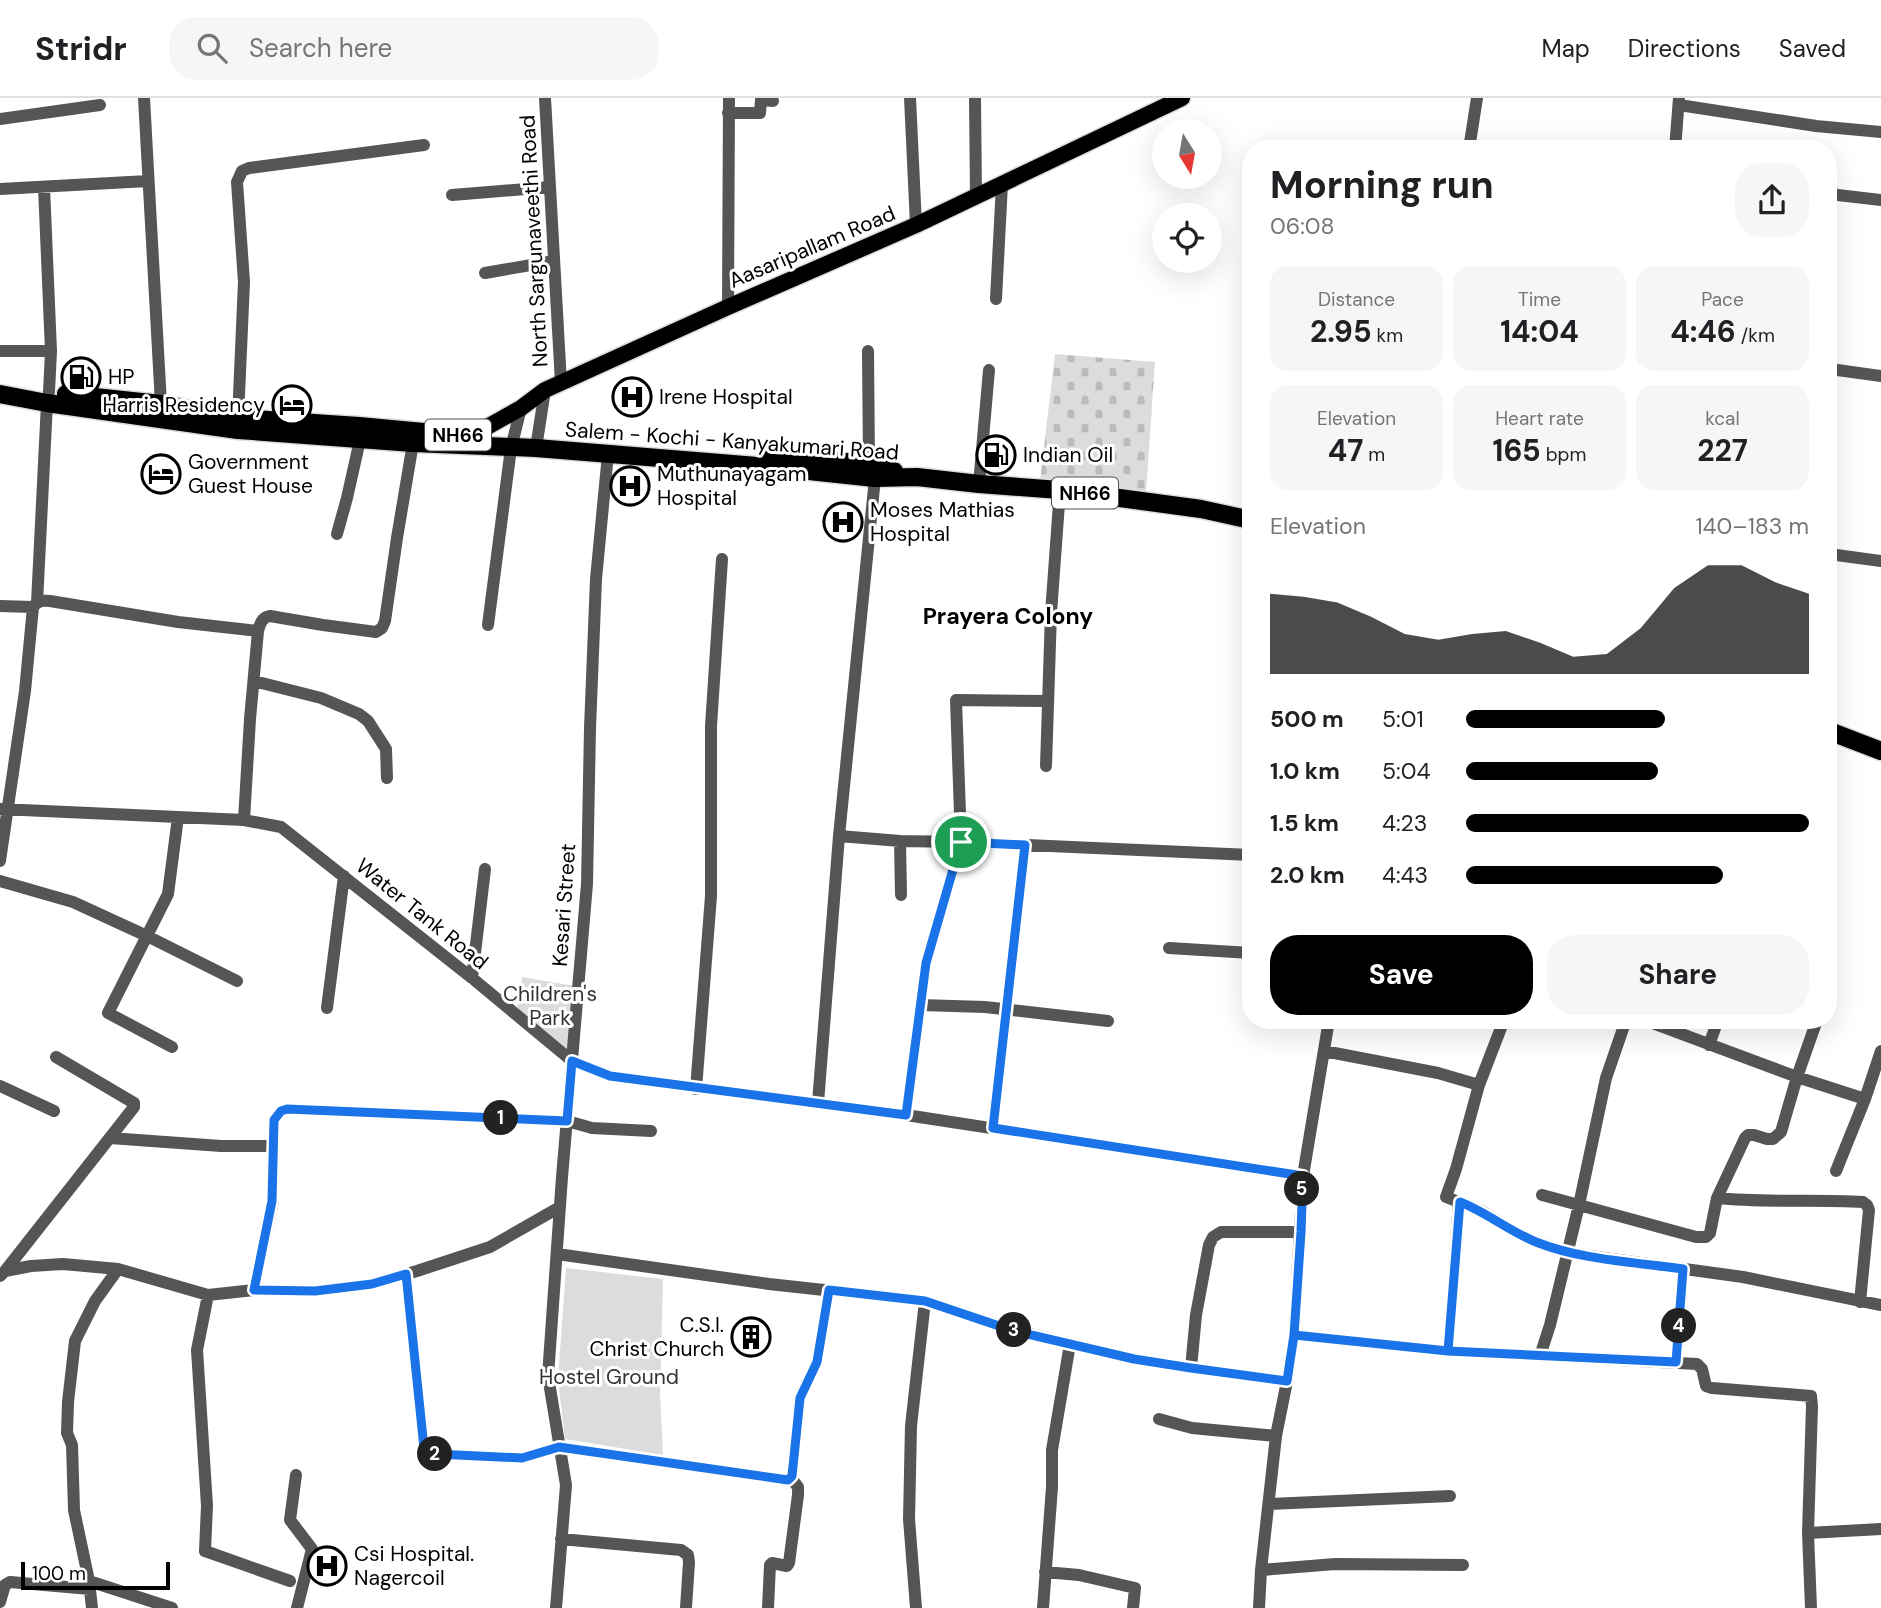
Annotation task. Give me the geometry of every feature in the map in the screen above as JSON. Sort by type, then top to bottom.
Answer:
[{"type":"highway","name":"Salem - Kochi - Kanyakumari Road","points":[[0,383],[48,398],[198,418],[359,426],[471,441]]},
{"type":"highway","name":"Salem - Kochi - Kanyakumari Road","points":[[0,394],[161,404],[238,430],[413,443],[536,443],[813,457],[872,471]]},
{"type":"highway","name":"Salem - Kochi - Kanyakumari Road","points":[[536,443],[608,454],[771,467],[872,471],[979,484],[1059,490],[1201,509],[1242,518]]},
{"type":"highway","points":[[1837,734],[1881,751]]},
{"type":"main road","name":"Aasaripallam Road","points":[[471,441],[553,386],[916,225],[1182,98]]},
{"type":"street","points":[[144,98],[161,404]]},
{"type":"street","name":"North Sargunaveethi Road","points":[[536,443],[553,386],[554,261],[545,98]]},
{"type":"street","points":[[727,307],[729,98]]},
{"type":"street","points":[[910,98],[916,225]]},
{"type":"street","points":[[975,98],[975,197]]},
{"type":"street","points":[[1470,140],[1477,98]]},
{"type":"street","points":[[728,113],[760,113],[761,100],[773,101]]},
{"type":"street","points":[[1676,140],[1679,102],[1816,126],[1881,132]]},
{"type":"street","points":[[0,119],[51,105],[100,105]]},
{"type":"street","points":[[238,418],[244,282],[237,182],[242,171],[424,145]]},
{"type":"street","points":[[0,189],[148,181]]},
{"type":"street","points":[[996,299],[1002,184]]},
{"type":"street","points":[[0,861],[4,810],[25,691],[35,605],[51,351],[44,187]]},
{"type":"street","points":[[452,194],[550,187]]},
{"type":"street","points":[[1837,195],[1881,200]]},
{"type":"street","points":[[485,273],[554,261]]},
{"type":"street","points":[[0,351],[51,351]]},
{"type":"street","points":[[818,1103],[872,471],[868,351]]},
{"type":"street","points":[[979,484],[989,370]]},
{"type":"street","points":[[1837,370],[1881,376]]},
{"type":"street","points":[[488,625],[512,443],[521,408]]},
{"type":"street","points":[[337,534],[360,440]]},
{"type":"street","points":[[244,820],[258,631],[264,618],[270,616],[376,632],[382,628],[413,443]]},
{"type":"street","name":"Kesari Street","points":[[556,1608],[566,1485],[548,1376],[587,884],[596,579],[608,454]]},
{"type":"street","points":[[1046,766],[1059,490]]},
{"type":"street","points":[[1837,555],[1881,561]]},
{"type":"street","points":[[696,1089],[711,895],[711,726],[722,559]]},
{"type":"street","points":[[0,606],[35,605],[44,600],[178,622],[258,631]]},
{"type":"street","points":[[254,681],[321,698],[359,714],[368,721],[386,749],[387,778]]},
{"type":"street","points":[[906,1115],[926,963],[961,842],[956,700],[1048,701]]},
{"type":"street","name":"Water Tank Road","points":[[4,810],[244,820],[281,827],[572,1061],[610,1076],[906,1115],[1303,1176]]},
{"type":"street","points":[[172,1047],[107,1013],[168,894],[178,817]]},
{"type":"street","points":[[839,836],[900,841],[1242,855]]},
{"type":"street","points":[[900,841],[901,895]]},
{"type":"street","points":[[993,1128],[1025,845]]},
{"type":"street","points":[[472,978],[485,869]]},
{"type":"street","points":[[327,1008],[344,876]]},
{"type":"street","points":[[0,881],[73,902],[237,981]]},
{"type":"street","points":[[1169,948],[1242,952]]},
{"type":"street","points":[[920,1005],[985,1007],[1108,1021]]},
{"type":"street","points":[[1259,1608],[1276,1436],[1294,1335],[1303,1176],[1328,1029]]},
{"type":"street","points":[[1501,1029],[1479,1086],[1446,1197],[1481,1211],[1527,1238],[1568,1253],[1744,1277],[1881,1305]]},
{"type":"street","points":[[1540,1356],[1568,1253],[1606,1078],[1623,1029]]},
{"type":"street","points":[[1667,1029],[1865,1099]]},
{"type":"street","points":[[1709,1045],[1714,1029]]},
{"type":"street","points":[[1542,1195],[1696,1237],[1710,1233],[1717,1198],[1745,1138],[1754,1135],[1773,1139],[1781,1132],[1814,1029]]},
{"type":"street","points":[[1324,1051],[1438,1073],[1479,1086]]},
{"type":"street","points":[[1836,1171],[1881,1051]]},
{"type":"street","points":[[2,1273],[132,1110],[134,1103],[56,1057]]},
{"type":"street","points":[[0,1086],[54,1111]]},
{"type":"street","points":[[254,1290],[272,1201],[274,1120],[281,1111],[287,1109],[567,1121],[592,1128],[651,1131]]},
{"type":"street","points":[[110,1138],[220,1146],[273,1146]]},
{"type":"street","points":[[1717,1198],[1863,1202],[1869,1210],[1860,1302]]},
{"type":"street","points":[[1448,1351],[1460,1202]]},
{"type":"street","points":[[2,1273],[31,1266],[63,1264],[118,1269],[208,1295],[254,1290],[315,1291],[372,1284],[490,1247],[560,1207]]},
{"type":"street","points":[[1191,1368],[1196,1315],[1209,1245],[1213,1237],[1222,1232],[1301,1232]]},
{"type":"street","points":[[557,1254],[769,1284],[925,1301],[1014,1331],[1134,1359],[1287,1381]]},
{"type":"street","points":[[92,1608],[74,1510],[72,1445],[67,1433],[68,1402],[75,1341],[95,1301],[118,1269]]},
{"type":"street","points":[[1676,1362],[1683,1269]]},
{"type":"street","points":[[406,1274],[424,1448],[435,1454],[522,1458],[559,1447],[787,1480],[791,1478]]},
{"type":"street","points":[[768,1608],[770,1565],[772,1563],[787,1566],[789,1563],[798,1495],[798,1487],[791,1478],[800,1398],[817,1362],[829,1290]]},
{"type":"street","points":[[208,1295],[197,1350],[207,1506],[205,1551],[290,1581]]},
{"type":"street","points":[[916,1608],[909,1519],[911,1426],[925,1301]]},
{"type":"street","points":[[1294,1335],[1448,1351],[1697,1364],[1702,1369],[1706,1385],[1712,1388],[1811,1396],[1808,1533],[1811,1608]]},
{"type":"street","points":[[1043,1608],[1052,1487],[1052,1450],[1070,1344]]},
{"type":"street","points":[[1159,1419],[1192,1428],[1276,1436]]},
{"type":"street","points":[[296,1475],[290,1520],[312,1549],[298,1608]]},
{"type":"street","points":[[1269,1504],[1450,1496]]},
{"type":"street","points":[[1808,1533],[1881,1529]]},
{"type":"street","points":[[561,1539],[681,1550],[688,1555],[689,1562],[686,1608]]},
{"type":"street","points":[[1261,1570],[1335,1564],[1463,1565]]},
{"type":"street","points":[[1045,1572],[1079,1575],[1135,1588],[1133,1608]]},
{"type":"street","points":[[0,1602],[5,1585],[10,1582],[89,1585],[172,1608]]},
{"type":"green space","points":[[1055,354],[1155,362],[1146,493],[1040,481]]},
{"type":"green space","name":"Children's Park","points":[[522,977],[575,986],[571,1058],[517,1009]]},
{"type":"green space","name":"Hostel Ground","points":[[566,1268],[663,1279],[660,1393],[663,1455],[565,1439],[558,1379]]},
{"type":"place","name":"HP","points":[[81,377]]},
{"type":"place","name":"Irene Hospital","points":[[632,397]]},
{"type":"place","name":"Harris Residency","points":[[292,405]]},
{"type":"place","name":"Indian Oil","points":[[996,455]]},
{"type":"place","name":"Government Guest House","points":[[161,474]]},
{"type":"place","name":"Muthunayagam Hospital","points":[[630,486]]},
{"type":"place","name":"Moses Mathias Hospital","points":[[843,522]]},
{"type":"place","name":"C.S.I. Christ Church","points":[[751,1337]]},
{"type":"place","name":"Csi Hospital. Nagercoil","points":[[327,1566]]},
{"type":"district","name":"Prayera Colony","points":[[1008,616]]},
{"type":"route","points":[[961,842],[926,963],[906,1115],[610,1076],[572,1061],[567,1121],[287,1109],[281,1111],[274,1120],[272,1201],[254,1290],[315,1291],[372,1284],[406,1274],[424,1448],[435,1454],[522,1458],[559,1447],[788,1480],[792,1476],[801,1393],[817,1362],[829,1290],[925,1301],[1014,1331],[1134,1359],[1287,1381],[1294,1335],[1448,1351],[1676,1362],[1683,1269],[1568,1253],[1527,1238],[1460,1202],[1448,1351],[1371,1343],[1294,1335],[1303,1176],[993,1128],[1025,845],[961,842]]}]
